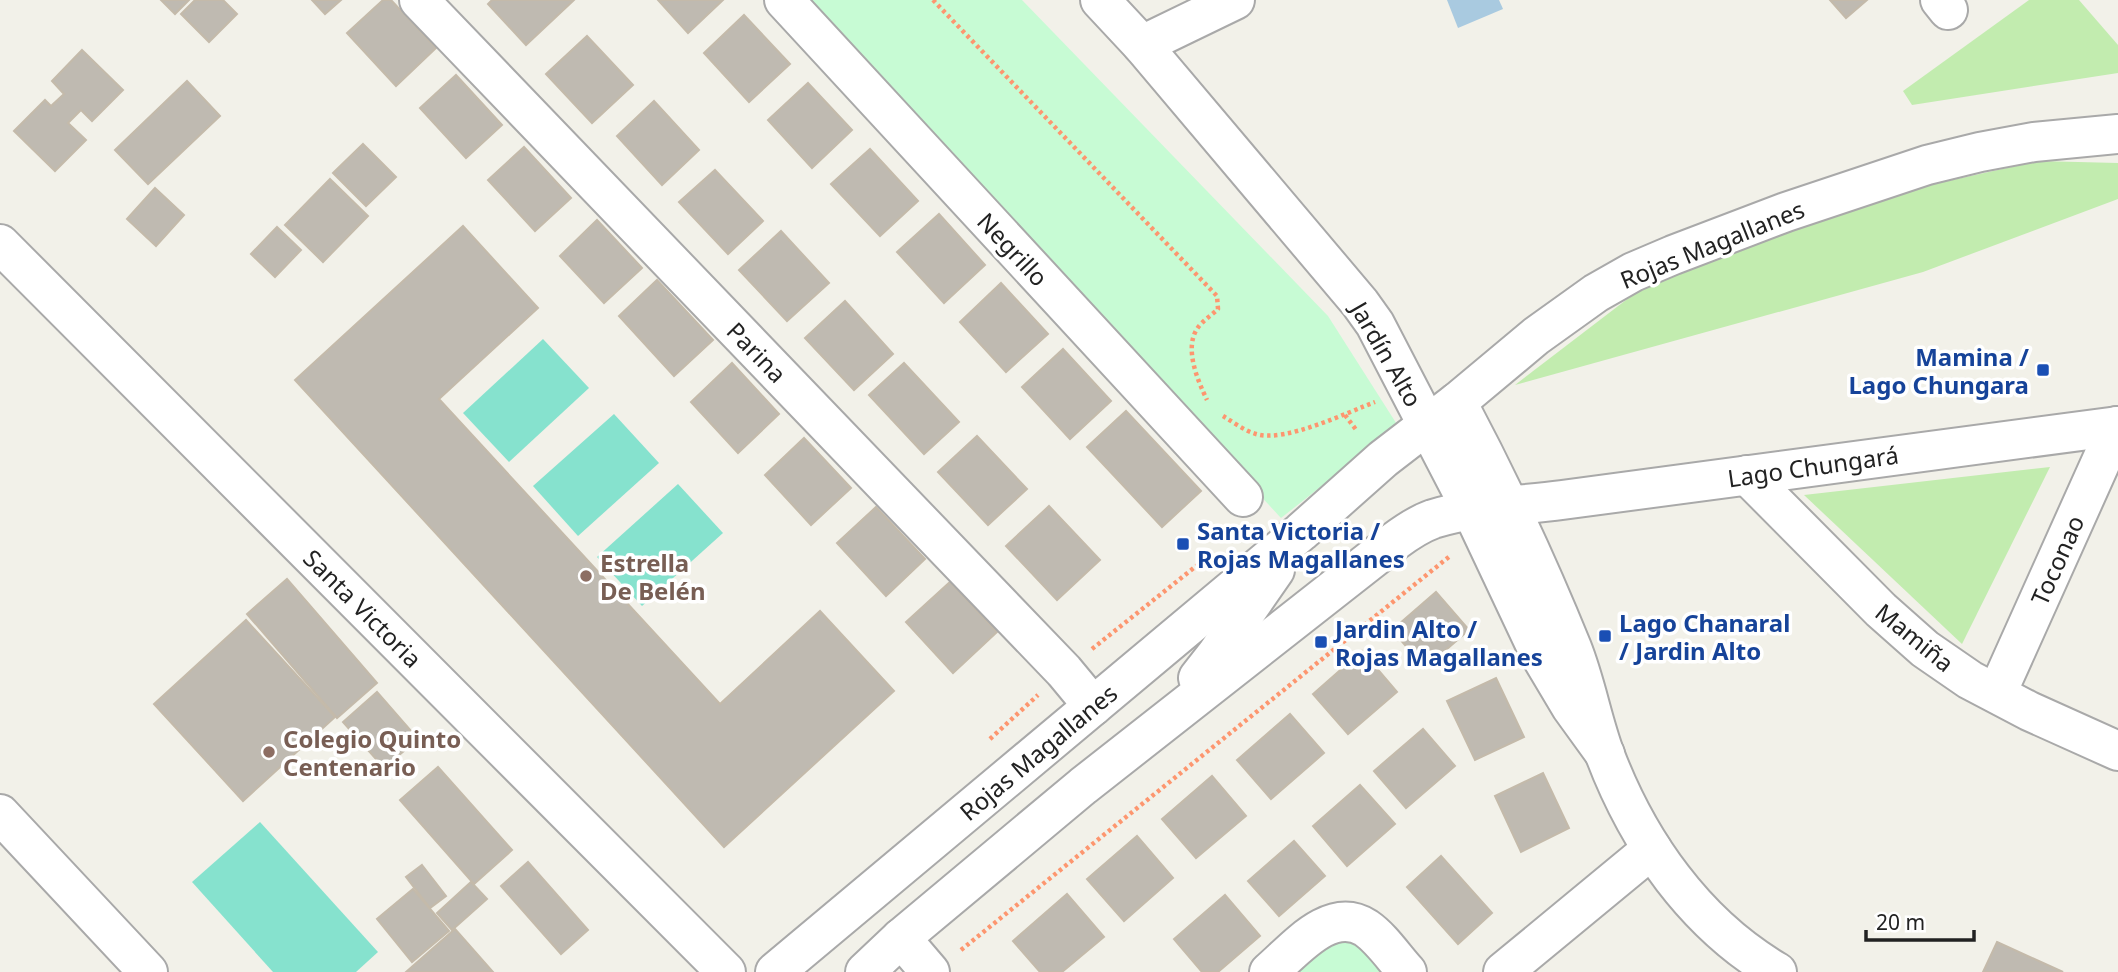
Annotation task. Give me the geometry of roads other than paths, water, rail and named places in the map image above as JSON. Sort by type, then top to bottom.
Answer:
[{"type":"street","name":"Negrillo","points":[[784,0],[1243,497]]},
{"type":"street","name":"Jardín Alto","points":[[1100,0],[1142,45],[1360,303],[1375,324],[1408,390],[1442,413],[1490,508],[1562,623],[1605,754],[1634,819],[1652,849],[1696,906],[1732,941],[1777,972]]},
{"type":"street","points":[[1142,45],[1234,0]]},
{"type":"street","name":"Parina","points":[[432,5],[1064,671],[1093,706]]},
{"type":"street","name":"Rojas Magallanes","points":[[775,972],[1301,532],[1377,464],[1566,313],[1596,293],[1633,272],[1673,255],[1786,212],[1927,165],[2034,142],[2118,134]]},
{"type":"street","name":"Santa Victoria","points":[[0,244],[726,972]]},
{"type":"street","name":"Lago Chungará","points":[[1490,508],[2117,426]]},
{"type":"street","name":"Toconao","points":[[1997,694],[2117,426]]},
{"type":"street","name":"Mamiña","points":[[1747,475],[1902,631],[1948,666],[2029,711],[2118,751]]},
{"type":"street","name":"Rojas Magallanes","points":[[865,972],[901,938],[1083,786],[1412,529],[1431,520],[1490,508]]},
{"type":"street","name":"Rojas Magallanes","points":[[1153,730],[1216,655],[1301,532]]},
{"type":"street","points":[[1083,786],[1094,742],[1093,706]]},
{"type":"street","points":[[0,814],[148,972]]},
{"type":"street","points":[[1503,972],[1652,849]]},
{"type":"street","points":[[1269,972],[1319,929],[1337,921],[1346,921],[1356,923],[1373,934],[1407,972]]},
{"type":"street","points":[[901,938],[943,963]]},
{"type":"place","name":"Mamina / Lago Chungara","points":[[2043,370]]},
{"type":"place","name":"Santa Victoria / Rojas Magallanes","points":[[1183,544]]},
{"type":"place","name":"Estrella De Belén","points":[[586,576]]},
{"type":"place","name":"Lago Chanaral / Jardin Alto","points":[[1605,636]]},
{"type":"place","name":"Jardin Alto / Rojas Magallanes","points":[[1321,642]]},
{"type":"place","name":"Colegio Quinto Centenario","points":[[269,752]]}]
